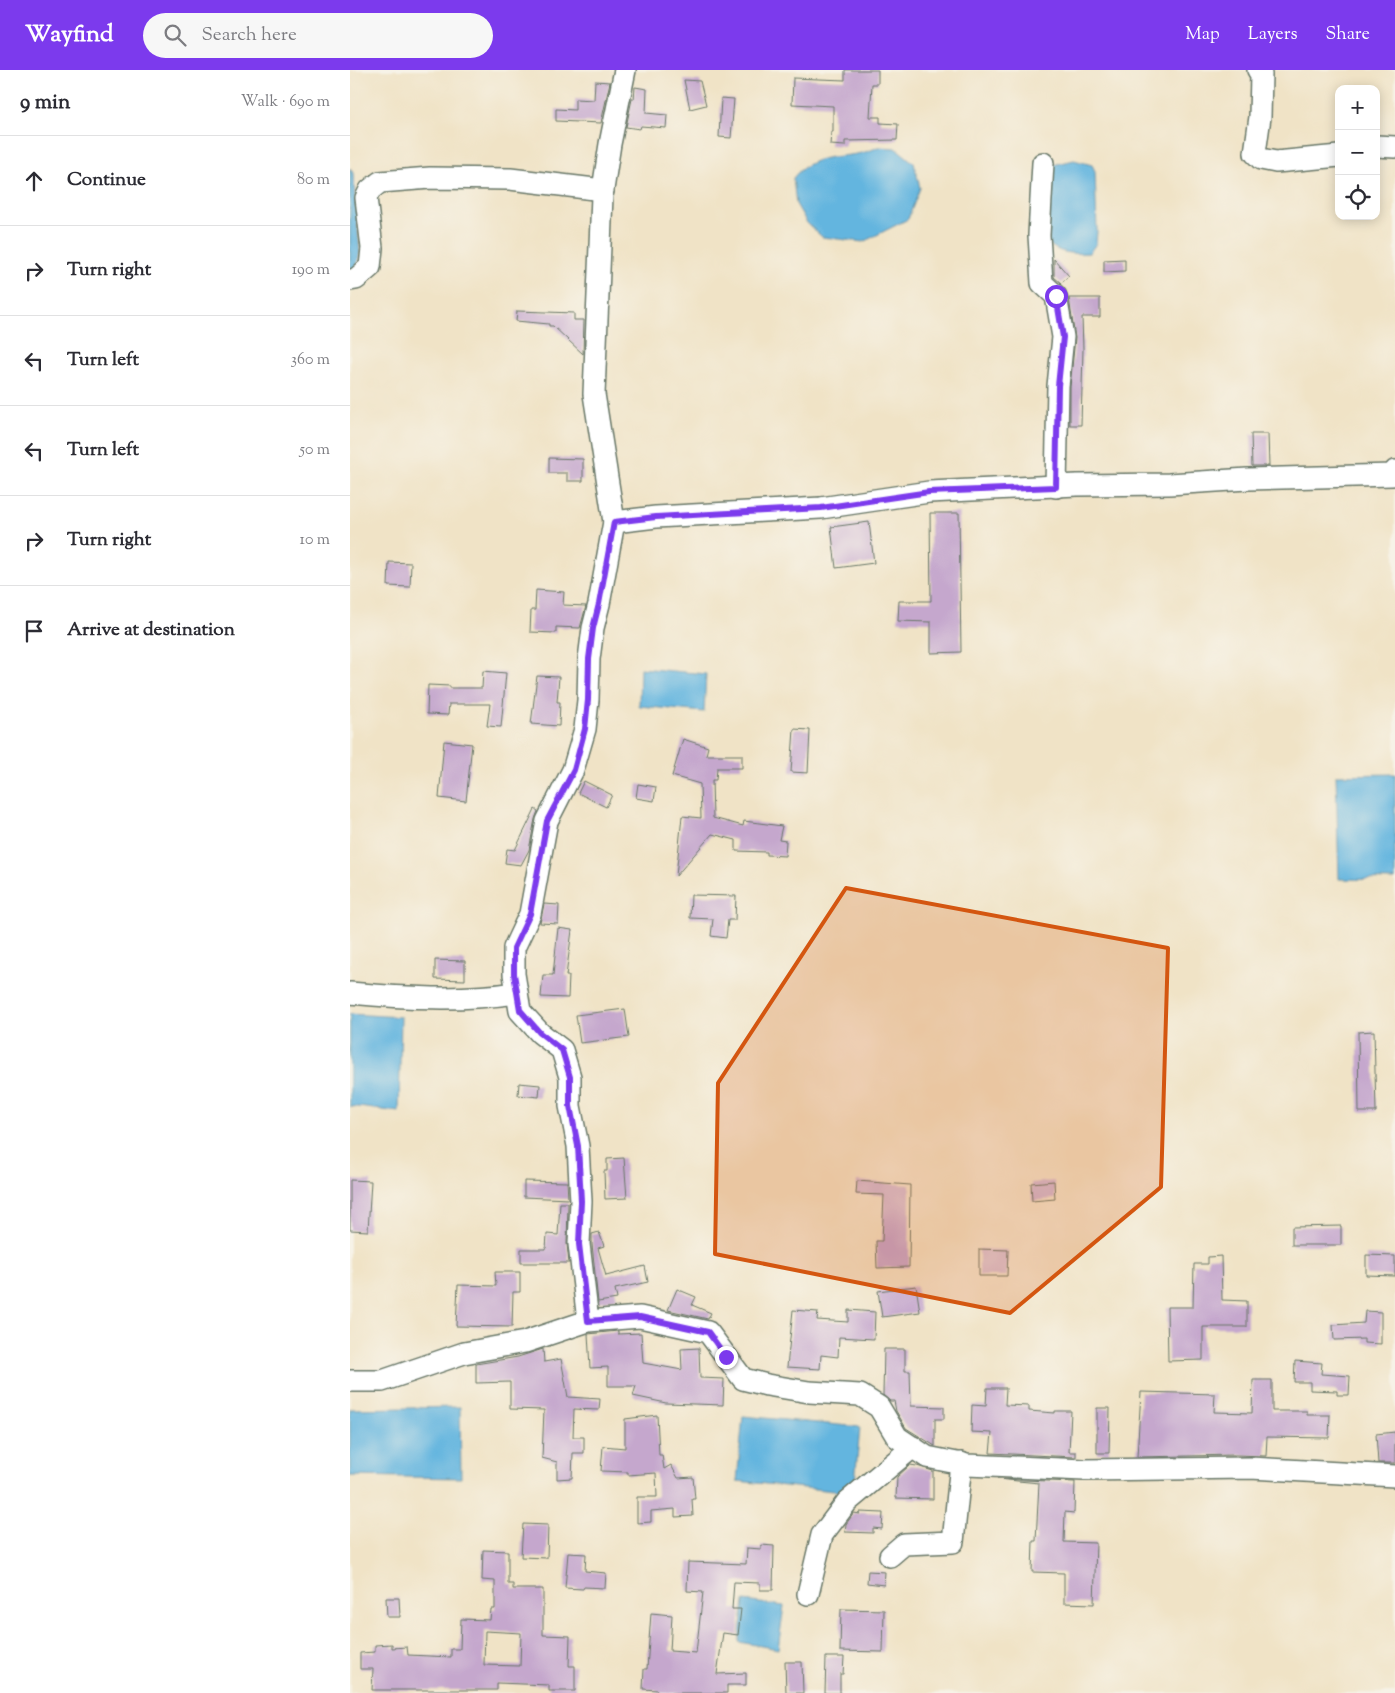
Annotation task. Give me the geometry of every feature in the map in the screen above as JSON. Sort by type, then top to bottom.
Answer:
[{"type":"street","points":[[588,1321],[579,1244],[581,1201],[578,1146],[570,1106],[570,1077],[562,1050],[540,1033],[520,1010],[514,974],[514,948],[530,914],[547,821],[574,770],[585,729],[590,651],[614,522],[594,394],[603,190],[625,70]]},
{"type":"street","points":[[1258,70],[1261,74],[1260,117],[1255,153],[1261,159],[1276,162],[1335,156]]},
{"type":"street","points":[[1380,146],[1395,147]]},
{"type":"street","points":[[1044,163],[1039,235],[1042,283],[1056,296],[1063,337],[1056,419],[1056,487]]},
{"type":"street","points":[[350,280],[356,279],[370,267],[372,248],[366,198],[370,190],[380,182],[430,178],[510,179],[603,190]]},
{"type":"street","points":[[614,522],[656,517],[821,508],[929,492],[1248,479],[1366,477],[1392,475],[1395,471]]},
{"type":"street","points":[[350,993],[485,998],[517,993]]},
{"type":"street","points":[[350,1381],[382,1380],[464,1353],[525,1342],[588,1321],[640,1317],[708,1332],[743,1379],[809,1392],[860,1395],[879,1407],[897,1437],[926,1457],[960,1463],[1084,1470],[1250,1468],[1395,1476]]},
{"type":"street","points":[[808,1594],[822,1535],[847,1502],[913,1448]]},
{"type":"street","points":[[890,1556],[904,1544],[953,1542],[960,1463]]},
{"type":"highlighted area","points":[[846,888],[1168,948],[1161,1187],[1010,1313],[715,1254],[718,1083]]},
{"type":"water","points":[[878,147],[896,148],[914,163],[920,188],[908,219],[863,242],[822,237],[807,223],[796,204],[793,178],[812,162],[866,152]]},
{"type":"water","points":[[1074,160],[1092,165],[1095,171],[1097,231],[1096,244],[1089,253],[1060,251],[1046,241],[1053,165]]},
{"type":"water","points":[[350,168],[353,173],[360,253],[355,273],[350,274]]},
{"type":"water","points":[[640,668],[706,674],[704,712],[639,706]]},
{"type":"water","points":[[1395,774],[1395,880],[1339,879],[1336,775]]},
{"type":"water","points":[[350,1014],[401,1017],[399,1112],[350,1106]]},
{"type":"water","points":[[460,1407],[461,1478],[350,1476],[350,1409]]},
{"type":"water","points":[[743,1416],[860,1427],[854,1493],[737,1481]]},
{"type":"water","points":[[744,1601],[784,1606],[778,1649],[739,1642]]},
{"type":"building","points":[[845,70],[878,70],[878,84],[872,84],[870,117],[880,117],[880,123],[898,124],[897,140],[845,141],[845,146],[830,145],[831,132],[833,132],[833,106],[792,104],[793,78],[845,80]]},
{"type":"building","points":[[684,80],[700,81],[706,105],[690,109]]},
{"type":"building","points":[[595,81],[610,82],[601,123],[556,121],[556,109],[575,110],[575,99],[594,100]]},
{"type":"building","points":[[635,87],[647,89],[646,113],[667,115],[666,128],[641,126],[640,129],[626,127],[632,99],[634,99]]},
{"type":"building","points":[[721,98],[734,99],[731,138],[719,137]]},
{"type":"building","points":[[1054,259],[1069,276],[1061,283],[1054,277]]},
{"type":"building","points":[[1125,259],[1125,271],[1104,272],[1104,260]]},
{"type":"building","points":[[1069,298],[1100,298],[1100,317],[1082,317],[1081,425],[1070,425],[1070,387],[1075,338]]},
{"type":"building","points":[[517,311],[574,313],[574,320],[584,320],[583,354],[549,324],[516,321]]},
{"type":"building","points":[[1251,434],[1268,434],[1269,466],[1252,466]]},
{"type":"building","points":[[549,458],[583,459],[583,481],[567,481],[567,473],[549,473]]},
{"type":"building","points":[[930,513],[959,513],[961,652],[931,653],[931,622],[898,621],[899,601],[931,601]]},
{"type":"building","points":[[869,522],[874,563],[836,568],[831,527]]},
{"type":"building","points":[[389,562],[411,563],[410,587],[388,586]]},
{"type":"building","points":[[536,590],[564,592],[563,605],[586,606],[580,628],[556,627],[556,633],[530,632],[531,610],[535,610]]},
{"type":"building","points":[[483,671],[506,673],[501,727],[487,726],[490,704],[449,704],[448,715],[427,714],[428,685],[450,686],[450,688],[482,688]]},
{"type":"building","points":[[537,676],[559,677],[557,702],[560,702],[559,726],[531,724]]},
{"type":"building","points":[[794,729],[810,730],[808,773],[791,772]]},
{"type":"building","points":[[683,739],[708,747],[706,755],[742,755],[742,768],[717,768],[716,780],[712,780],[713,818],[743,826],[744,821],[782,826],[779,840],[786,841],[785,856],[767,855],[767,852],[736,851],[736,840],[712,834],[676,876],[682,816],[701,818],[700,784],[672,776]]},
{"type":"building","points":[[444,741],[472,744],[466,801],[439,798]]},
{"type":"building","points":[[584,781],[612,795],[606,807],[578,793]]},
{"type":"building","points":[[638,784],[656,787],[654,801],[636,798]]},
{"type":"building","points":[[535,809],[538,811],[529,850],[521,865],[505,863],[507,849],[515,850]]},
{"type":"building","points":[[691,895],[736,896],[735,920],[728,920],[726,938],[711,936],[713,919],[690,918]]},
{"type":"building","points":[[544,904],[559,905],[558,924],[540,923]]},
{"type":"building","points":[[558,928],[572,930],[566,976],[569,976],[568,998],[541,997],[543,975],[553,975]]},
{"type":"building","points":[[435,960],[465,961],[465,980],[435,979]]},
{"type":"building","points":[[625,1009],[629,1037],[580,1043],[576,1015]]},
{"type":"building","points":[[1374,1031],[1376,1112],[1359,1112],[1358,1032]]},
{"type":"building","points":[[519,1083],[540,1085],[539,1097],[518,1095]]},
{"type":"building","points":[[624,1158],[627,1198],[605,1199],[604,1171],[607,1171],[607,1159]]},
{"type":"building","points":[[350,1180],[371,1181],[368,1231],[350,1230]]},
{"type":"building","points":[[524,1181],[567,1182],[568,1199],[524,1197]]},
{"type":"building","points":[[857,1181],[910,1185],[909,1267],[877,1268],[876,1241],[882,1241],[884,1195],[856,1194]]},
{"type":"building","points":[[1054,1181],[1055,1199],[1032,1201],[1031,1183]]},
{"type":"building","points":[[560,1203],[568,1203],[567,1244],[569,1263],[521,1263],[521,1249],[546,1249],[547,1234],[558,1235]]},
{"type":"building","points":[[1341,1226],[1341,1245],[1292,1245],[1292,1227]]},
{"type":"building","points":[[599,1232],[604,1246],[598,1248],[606,1276],[645,1266],[648,1282],[615,1289],[617,1299],[598,1302],[592,1234]]},
{"type":"building","points":[[979,1249],[1008,1250],[1007,1276],[979,1276]]},
{"type":"building","points":[[1366,1255],[1395,1256],[1395,1276],[1366,1275]]},
{"type":"building","points":[[1221,1256],[1222,1300],[1247,1301],[1247,1327],[1203,1327],[1203,1360],[1168,1361],[1167,1307],[1193,1307],[1194,1264],[1208,1264],[1208,1257]]},
{"type":"building","points":[[495,1272],[520,1272],[520,1292],[513,1292],[512,1327],[456,1326],[458,1285],[496,1286]]},
{"type":"building","points":[[916,1286],[920,1312],[882,1317],[878,1291]]},
{"type":"building","points":[[677,1289],[696,1297],[692,1305],[711,1313],[708,1319],[668,1310]]},
{"type":"building","points":[[793,1310],[818,1312],[817,1320],[848,1322],[848,1310],[875,1312],[874,1339],[839,1337],[838,1357],[821,1355],[820,1369],[787,1367]]},
{"type":"building","points":[[1365,1311],[1381,1312],[1381,1344],[1364,1343],[1364,1339],[1334,1340],[1333,1325],[1364,1323]]},
{"type":"building","points":[[618,1331],[618,1334],[641,1333],[643,1363],[682,1370],[681,1349],[699,1348],[700,1378],[724,1379],[723,1405],[666,1403],[633,1396],[636,1386],[608,1386],[608,1367],[590,1368],[588,1334]]},
{"type":"building","points":[[543,1349],[544,1362],[561,1359],[568,1397],[600,1399],[599,1410],[574,1409],[573,1437],[584,1437],[584,1453],[573,1453],[572,1478],[557,1479],[557,1462],[542,1458],[544,1410],[510,1409],[510,1382],[476,1383],[476,1364],[518,1357]]},
{"type":"building","points":[[884,1349],[905,1349],[905,1371],[910,1371],[911,1406],[944,1407],[944,1419],[935,1419],[935,1446],[906,1428],[896,1411],[894,1401],[890,1401],[883,1395]]},
{"type":"building","points":[[1295,1361],[1322,1363],[1321,1374],[1350,1376],[1349,1395],[1337,1395],[1337,1391],[1310,1390],[1310,1382],[1294,1382]]},
{"type":"building","points":[[1253,1380],[1272,1380],[1272,1411],[1307,1411],[1307,1415],[1330,1415],[1329,1438],[1267,1437],[1266,1456],[1137,1457],[1141,1392],[1215,1394],[1214,1412],[1252,1413]]},
{"type":"building","points":[[987,1388],[1006,1388],[1005,1405],[1029,1406],[1029,1411],[1055,1413],[1055,1411],[1071,1411],[1069,1452],[1076,1452],[1076,1457],[990,1453],[992,1433],[971,1432],[972,1405],[986,1406]]},
{"type":"building","points":[[1097,1408],[1110,1408],[1109,1453],[1097,1453]]},
{"type":"building","points":[[657,1415],[659,1455],[662,1455],[664,1469],[671,1465],[678,1478],[693,1477],[695,1499],[692,1499],[693,1516],[675,1517],[675,1509],[651,1511],[651,1522],[637,1523],[637,1497],[657,1497],[656,1473],[628,1475],[628,1472],[601,1471],[603,1446],[625,1448],[625,1419]]},
{"type":"building","points":[[1395,1432],[1395,1463],[1378,1463],[1376,1434]]},
{"type":"building","points":[[910,1465],[933,1471],[933,1499],[896,1498],[897,1477]]},
{"type":"building","points":[[997,1479],[1075,1482],[1074,1513],[1065,1512],[1064,1542],[1096,1543],[1094,1604],[1064,1603],[1064,1573],[1032,1572],[1033,1541],[1036,1541],[1039,1483]]},
{"type":"building","points":[[860,1512],[883,1513],[882,1529],[873,1528],[873,1533],[845,1532],[846,1524],[854,1513],[860,1514]]},
{"type":"building","points":[[523,1524],[548,1525],[547,1558],[521,1557]]},
{"type":"building","points":[[761,1545],[774,1546],[773,1590],[760,1590],[760,1583],[734,1582],[732,1609],[741,1609],[738,1635],[723,1633],[717,1674],[746,1673],[746,1685],[727,1685],[727,1693],[657,1693],[657,1690],[643,1689],[644,1669],[647,1669],[651,1613],[672,1615],[670,1651],[696,1653],[703,1592],[687,1591],[688,1562],[746,1564],[747,1548],[761,1549]]},
{"type":"building","points":[[483,1550],[508,1551],[508,1584],[513,1584],[513,1589],[543,1589],[543,1635],[570,1636],[569,1666],[575,1666],[575,1691],[549,1691],[549,1685],[497,1683],[497,1690],[372,1690],[373,1669],[360,1669],[360,1653],[375,1652],[375,1645],[392,1644],[392,1648],[407,1647],[408,1655],[451,1657],[451,1649],[460,1649],[461,1619],[490,1620],[491,1609],[495,1609],[495,1581],[482,1580]],"holes":[[[485,1631],[521,1633],[520,1666],[484,1665]]]},
{"type":"building","points":[[568,1553],[586,1554],[585,1571],[606,1573],[605,1588],[565,1588]]},
{"type":"building","points":[[868,1571],[885,1572],[884,1585],[867,1583]]},
{"type":"building","points":[[386,1598],[399,1598],[400,1617],[387,1617]]},
{"type":"building","points":[[841,1609],[884,1610],[883,1652],[840,1651]]},
{"type":"building","points":[[826,1657],[844,1657],[843,1674],[840,1674],[840,1693],[825,1693]]},
{"type":"building","points":[[785,1662],[802,1662],[803,1693],[786,1693]]},
{"type":"route","points":[[726,1357],[708,1332],[640,1317],[588,1321],[579,1244],[581,1201],[578,1146],[570,1106],[570,1077],[562,1050],[540,1033],[520,1010],[514,974],[514,948],[530,914],[547,821],[574,770],[585,729],[589,659],[593,628],[614,522],[656,517],[821,508],[929,492],[1056,487],[1056,427],[1063,337],[1056,296]]}]
